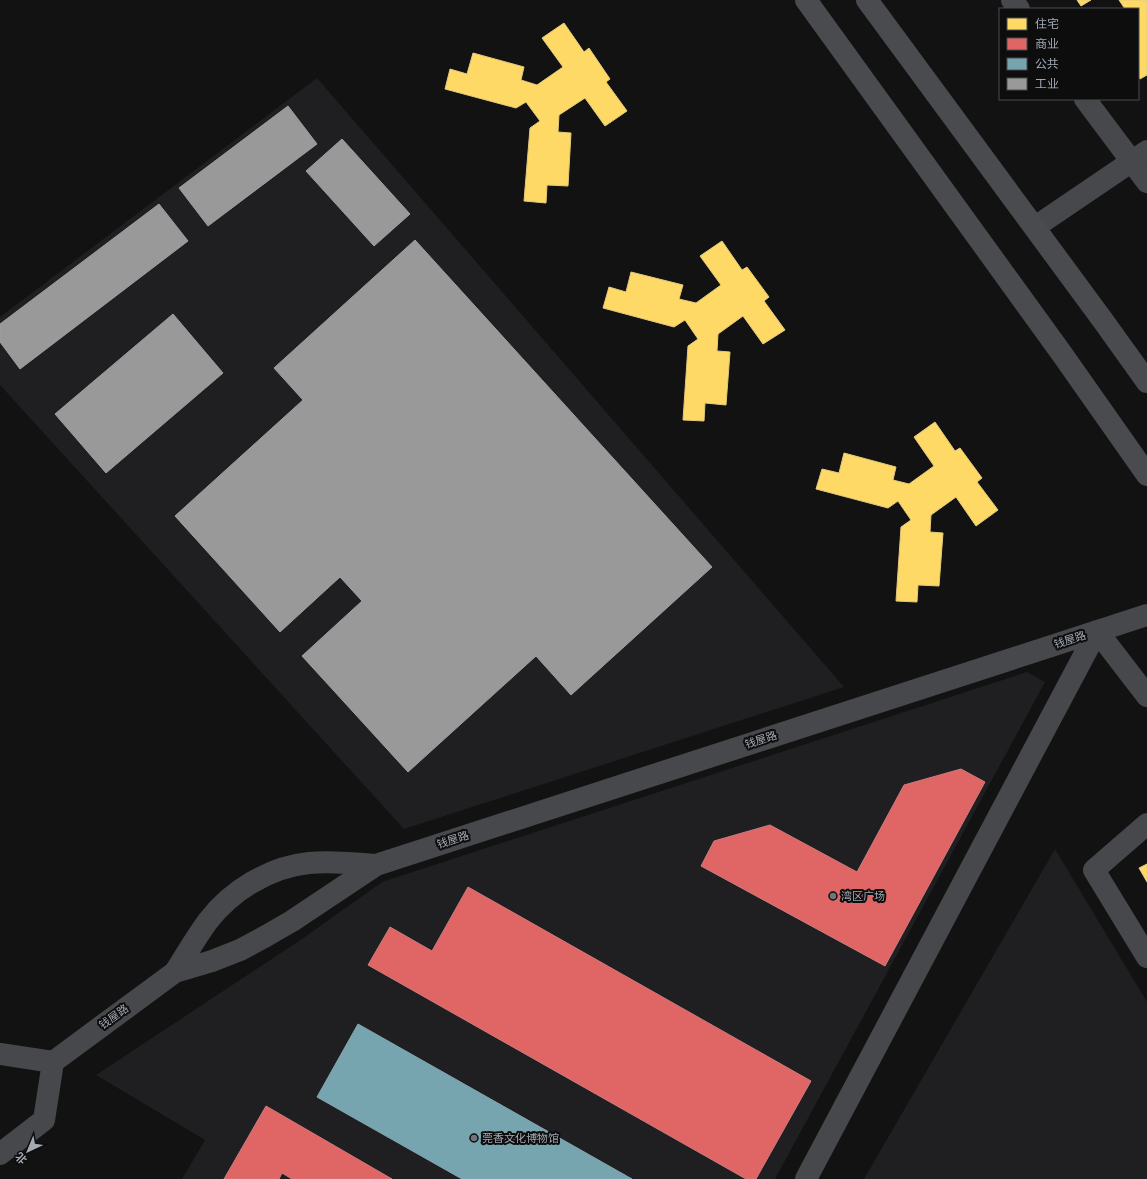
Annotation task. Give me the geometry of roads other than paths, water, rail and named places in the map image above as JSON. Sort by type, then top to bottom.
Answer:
[{"type":"main road","points":[[806,0],[1062,354],[1147,475]]},
{"type":"main road","points":[[867,0],[1035,227],[1147,382]]},
{"type":"street","points":[[1012,0],[1018,8]]},
{"type":"street","points":[[1086,100],[1139,157],[1147,182]]},
{"type":"street","points":[[1035,227],[1139,157]]},
{"type":"street","name":"钱屋路","points":[[53,1062],[175,972],[212,961],[240,950],[292,921],[376,865],[1147,615]]},
{"type":"street","points":[[806,1179],[1097,631],[1147,696]]},
{"type":"street","points":[[1147,824],[1094,870],[1147,957]]},
{"type":"street","name":"钱屋路","points":[[175,972],[208,921],[223,903],[242,888],[262,877],[284,868],[307,863],[331,862],[376,865]]},
{"type":"street","points":[[0,1054],[53,1062],[44,1120],[0,1154]]},
{"type":"place","name":"湾区广场","points":[[833,896]]},
{"type":"place","name":"莞香文化博物馆","points":[[474,1138]]}]
